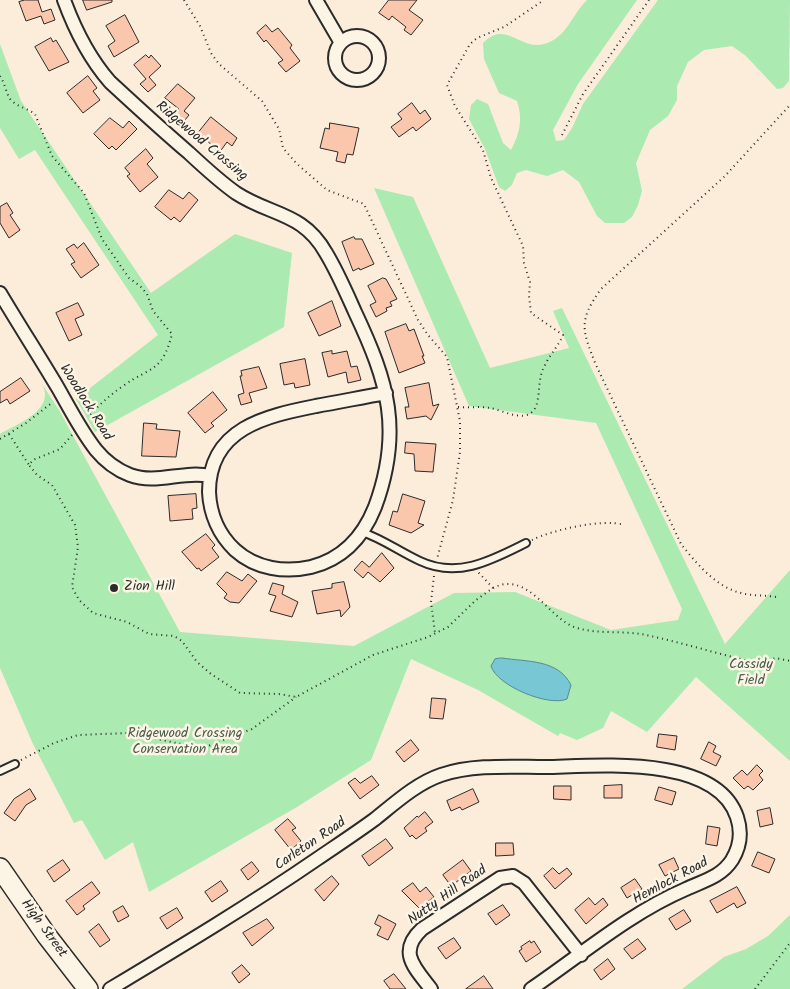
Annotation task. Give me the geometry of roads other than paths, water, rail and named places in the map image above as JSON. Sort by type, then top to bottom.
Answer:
[{"type":"main road","name":"High Street","points":[[0,868],[35,920],[88,989]]},
{"type":"street","name":"Ridgewood Crossing","points":[[64,0],[77,34],[94,62],[110,82],[227,186],[249,200],[300,222],[319,240],[377,359],[386,393],[390,420],[386,466],[380,492],[369,521],[362,532],[343,552],[318,565],[291,570],[261,566],[236,552],[226,541],[215,523],[211,509],[210,476],[224,446],[238,432],[256,421],[276,414],[386,393]]},
{"type":"street","points":[[316,0],[341,42]]},
{"type":"street","name":"Woodlock Road","points":[[0,293],[79,425],[96,450],[108,462],[131,475],[159,479],[194,474],[210,476]]},
{"type":"street","name":"Hemlock Road","points":[[531,989],[652,907],[718,875],[726,868],[736,852],[740,834],[739,825],[732,806],[722,796],[703,782],[676,771],[642,766],[542,767]]},
{"type":"street","name":"Carleton Road","points":[[110,989],[250,904],[403,797],[435,778],[476,769],[542,767]]},
{"type":"street","name":"Nutty Hill Road","points":[[431,989],[409,958],[409,950],[413,939],[422,929],[500,878],[513,876],[524,882],[581,955]]},
{"type":"lane","points":[[362,532],[377,537],[420,561],[435,567],[484,564],[526,543]]},
{"type":"lane","points":[[0,772],[14,764]]},
{"type":"water","points":[[502,658],[541,663],[558,670],[571,685],[567,699],[559,701],[537,697],[524,693],[503,681],[491,666],[495,659]]},
{"type":"place","name":"Zion Hill","points":[[114,588]]},
{"type":"park label","name":"Cassidy Field","points":[[751,674]]},
{"type":"park label","name":"Ridgewood Crossing Conservation Area","points":[[185,744]]}]
